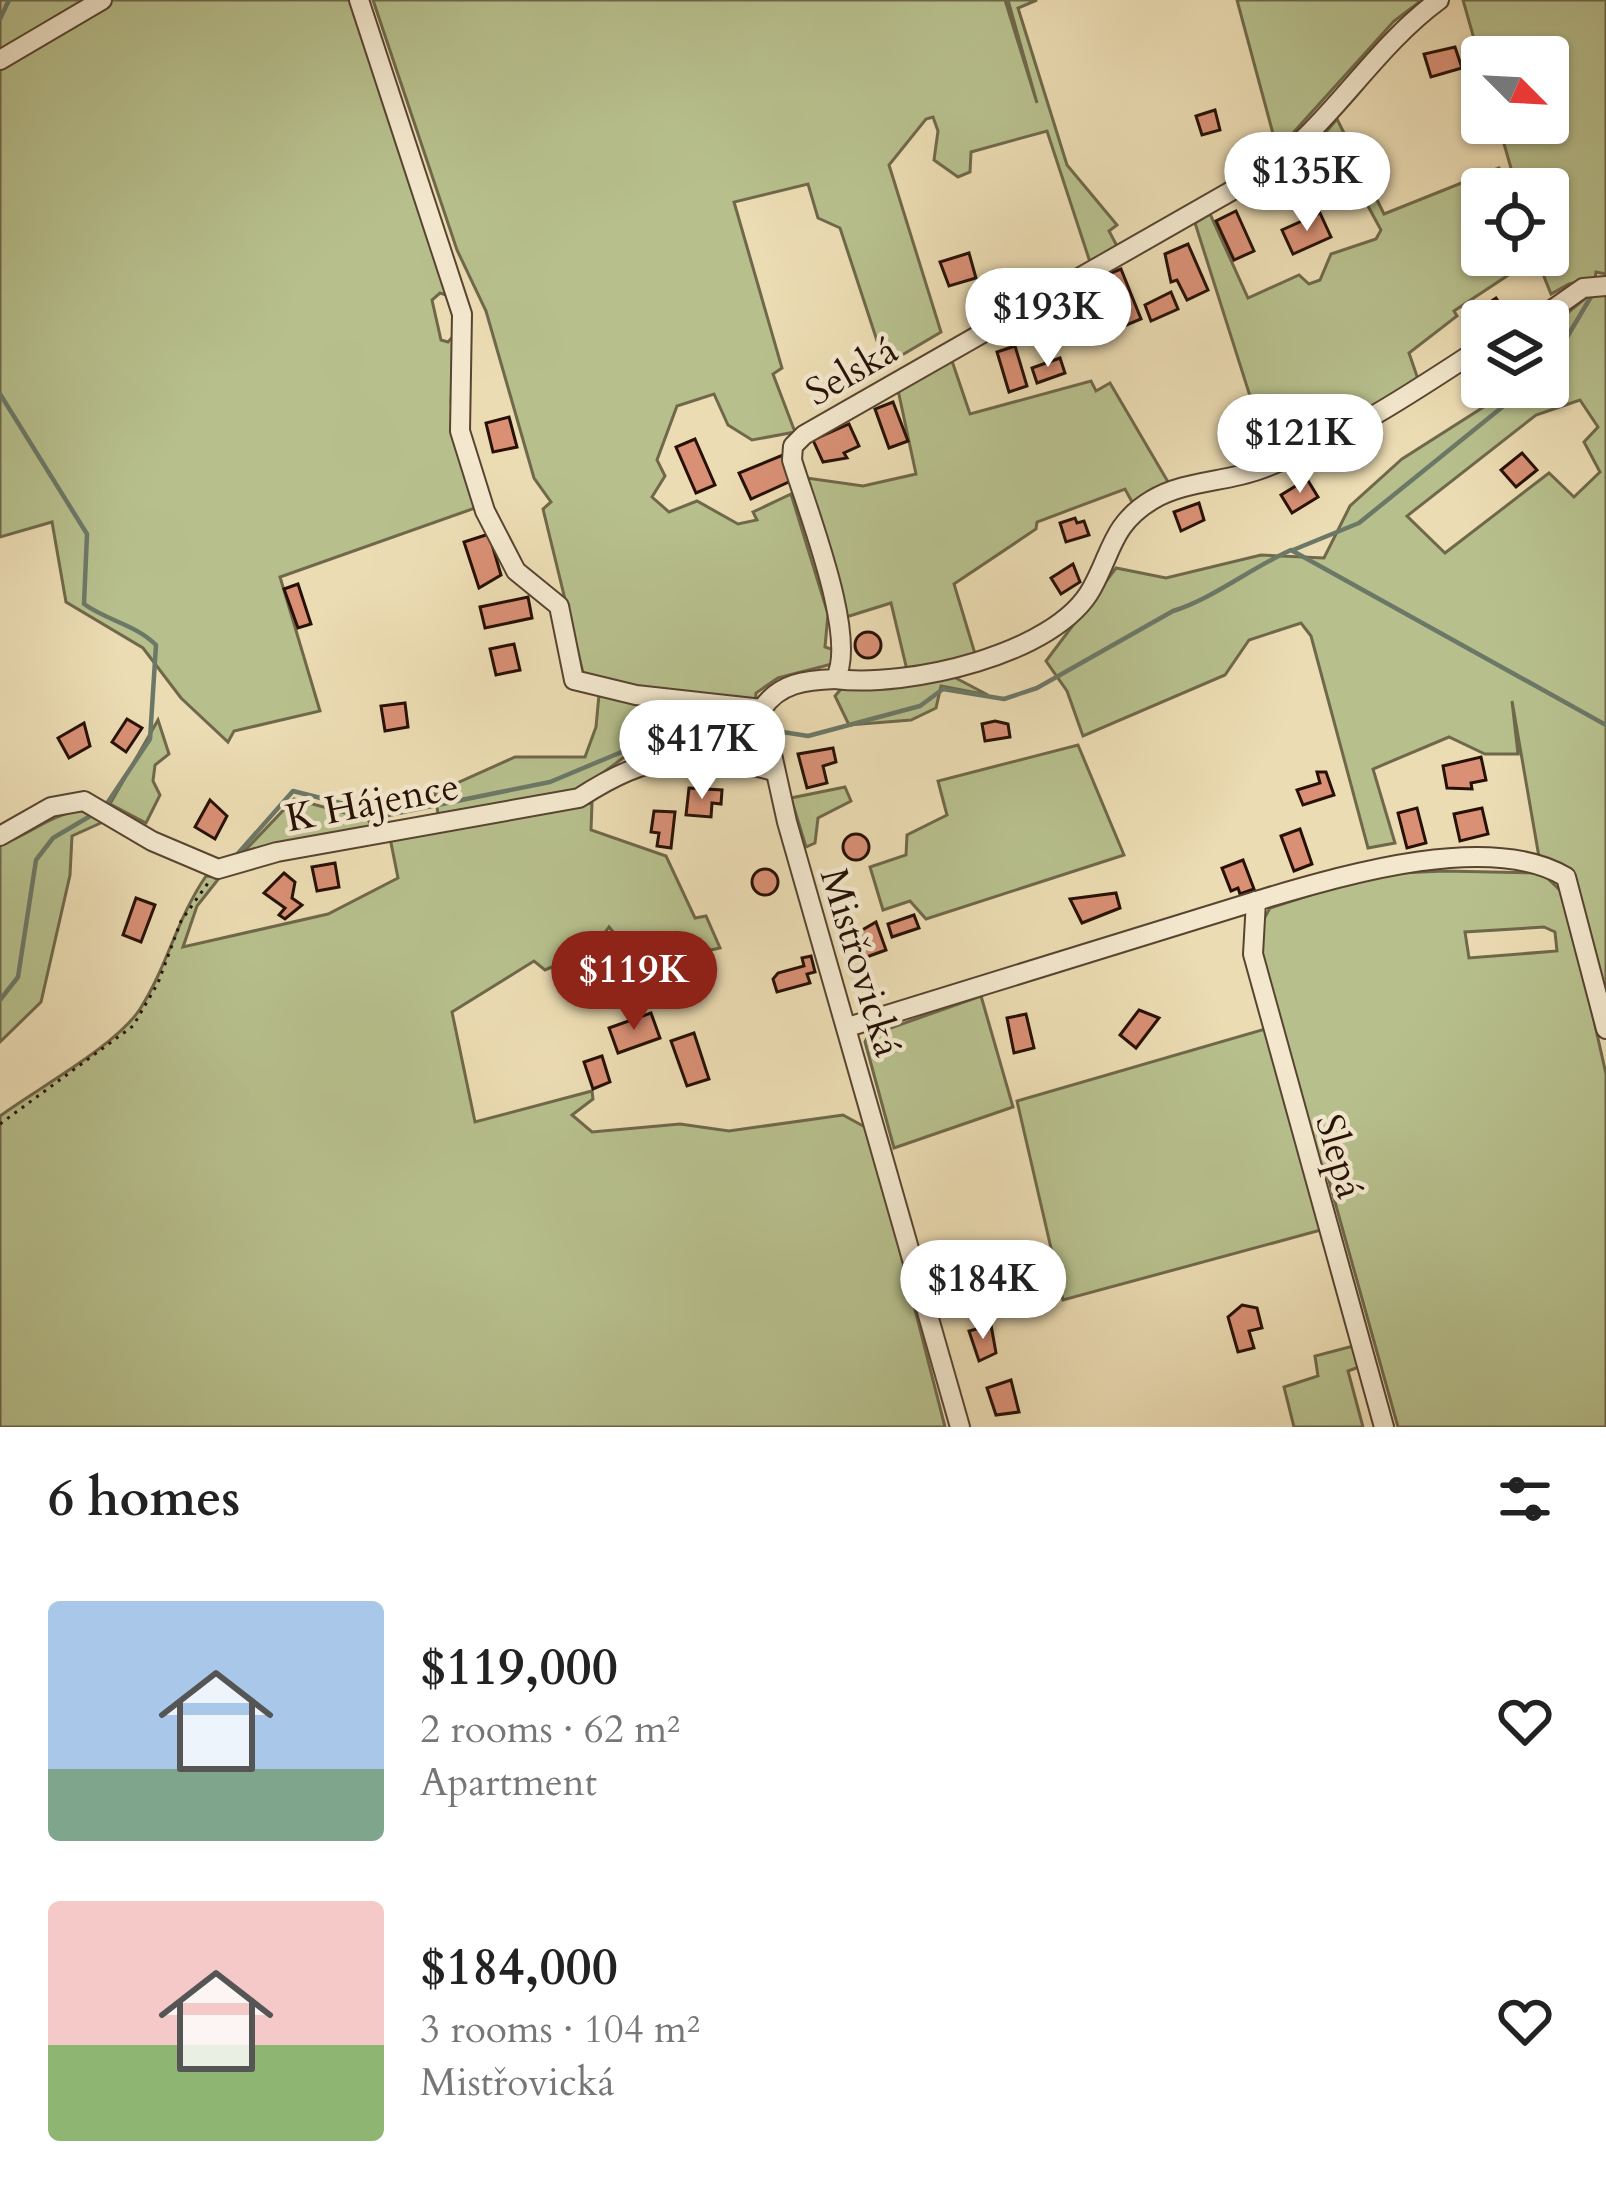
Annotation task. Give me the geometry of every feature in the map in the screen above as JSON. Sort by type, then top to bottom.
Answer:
[{"type":"street","points":[[0,60],[102,0]]},
{"type":"street","points":[[359,0],[462,314],[460,430],[485,511],[516,572],[559,606],[574,680],[765,722],[772,693],[792,685],[835,679],[859,682],[974,663],[1052,632],[1091,591],[1112,535],[1153,500],[1256,471],[1371,422],[1461,361]]},
{"type":"street","name":"Selská","points":[[835,679],[843,667],[841,637],[793,446],[964,342],[1261,174],[1309,137],[1384,50],[1439,0]]},
{"type":"street","points":[[1566,300],[1583,288],[1606,286]]},
{"type":"street","name":"Mistřovická","points":[[765,722],[774,770],[960,1427]]},
{"type":"street","name":"K Hájence","points":[[218,869],[298,848],[579,798],[620,771],[673,756],[710,757],[774,770]]},
{"type":"street","points":[[0,836],[68,800],[102,810],[152,841],[218,869]]},
{"type":"street","points":[[848,1027],[1368,868],[1426,860],[1541,862],[1566,877],[1606,1029]]},
{"type":"street","name":"Slepá","points":[[1256,901],[1253,954],[1384,1427]]},
{"type":"path","points":[[0,1124],[110,1046],[145,1012],[181,921],[218,869]]},
{"type":"green space","points":[[0,0],[95,0],[0,56]]},
{"type":"green space","points":[[107,0],[352,0],[449,296],[440,293],[432,300],[441,340],[448,342],[456,333],[451,402],[475,508],[280,577],[320,711],[234,731],[228,742],[181,698],[143,648],[66,602],[52,522],[0,537],[0,63]]},
{"type":"green space","points":[[373,0],[1005,0],[1037,103],[1008,0],[1037,0],[1018,8],[1067,165],[1117,225],[1109,231],[1117,246],[1090,262],[1047,131],[971,152],[970,172],[958,177],[934,160],[938,131],[933,117],[926,119],[889,165],[941,332],[885,365],[840,228],[818,218],[808,184],[734,202],[782,368],[773,374],[795,432],[752,440],[728,425],[714,394],[677,406],[657,460],[665,476],[652,497],[669,512],[697,501],[738,524],[757,520],[753,512],[791,494],[828,614],[825,647],[834,650],[832,664],[778,678],[756,693],[754,717],[760,738],[715,739],[623,758],[581,789],[438,814],[435,793],[515,757],[585,757],[596,727],[600,684],[583,673],[543,509],[551,502],[534,478],[486,311],[457,250]]},
{"type":"green space","points":[[1237,0],[1422,0],[1394,21],[1283,144],[1275,141]]},
{"type":"green space","points":[[1463,0],[1606,0],[1606,274],[1596,272],[1595,279],[1569,284],[1551,294],[1544,276],[1569,276],[1569,168],[1511,168],[1504,144],[1569,144],[1569,36],[1473,36]]},
{"type":"green space","points":[[1337,119],[1384,214],[1461,183],[1461,276],[1507,276],[1471,300],[1461,300],[1454,311],[1457,316],[1409,353],[1420,385],[1270,459],[1195,223],[1210,214],[1248,298],[1299,275],[1309,284],[1320,280],[1331,254],[1376,239],[1381,230],[1344,162],[1320,139]]},
{"type":"green space","points":[[1606,295],[1606,1009],[1582,903],[1539,857],[1512,701],[1518,754],[1485,754],[1449,737],[1373,769],[1395,843],[1368,848],[1311,636],[1301,623],[1249,640],[1225,675],[1083,736],[1067,691],[1046,661],[1116,568],[1166,578],[1261,555],[1324,558],[1350,506],[1402,459],[1482,408],[1557,408],[1536,415],[1407,516],[1445,553],[1549,473],[1574,497],[1600,472],[1584,442],[1598,427],[1580,400],[1569,404],[1569,312],[1588,296]]},
{"type":"green space","points":[[951,358],[970,414],[1091,381],[1096,391],[1110,383],[1171,487],[1132,502],[1125,489],[1037,522],[1036,529],[954,584],[976,657],[907,670],[891,603],[846,617],[807,478],[863,486],[916,474],[898,390]]},
{"type":"green space","points":[[950,675],[988,695],[941,686],[936,708],[911,720],[849,725],[835,696],[842,688]]},
{"type":"green space","points":[[158,720],[169,754],[155,765],[153,781],[160,795],[146,823],[110,804]]},
{"type":"green space","points":[[1078,745],[1124,855],[926,919],[910,901],[883,910],[870,867],[906,855],[907,835],[947,815],[938,781]]},
{"type":"green space","points":[[845,787],[851,801],[818,818],[815,843],[806,847],[791,798]]},
{"type":"green space","points":[[294,799],[368,819],[371,826],[235,861]]},
{"type":"green space","points":[[592,803],[591,830],[666,856],[695,918],[706,916],[720,948],[659,956],[632,948],[609,927],[592,950],[545,970],[534,961],[452,1012],[475,1122],[592,1091],[593,1099],[572,1115],[592,1132],[680,1124],[729,1131],[843,1115],[865,1127],[945,1427],[0,1427],[0,1116],[95,1052],[129,1023],[149,993],[206,876],[220,877],[197,906],[183,947],[328,914],[398,878],[390,838]]},
{"type":"green space","points":[[80,810],[103,822],[72,836],[70,875],[41,1002],[0,1042],[0,845]]},
{"type":"green space","points":[[1542,873],[1566,896],[1606,1074],[1606,1427],[1398,1427],[1326,1170],[1315,1157],[1260,948],[1261,924],[1270,908],[1376,874]],"holes":[[[1544,927],[1555,932],[1557,951],[1469,958],[1465,932]]]},
{"type":"green space","points":[[981,996],[1013,1107],[894,1148],[865,1042],[868,1036]]},
{"type":"green space","points":[[1265,1029],[1321,1230],[1063,1300],[1017,1101]]},
{"type":"green space","points":[[1353,1346],[1359,1367],[1348,1371],[1363,1427],[1294,1427],[1284,1387],[1318,1376],[1315,1356]]},
{"type":"building","points":[[1455,47],[1461,68],[1431,77],[1424,54]]},
{"type":"building","points":[[1215,110],[1220,130],[1202,135],[1196,116]]},
{"type":"building","points":[[1338,159],[1355,194],[1337,203],[1320,168]]},
{"type":"building","points":[[1236,211],[1254,251],[1234,260],[1216,221]]},
{"type":"building","points":[[1320,213],[1331,237],[1293,254],[1282,230]]},
{"type":"building","points":[[1188,244],[1208,290],[1187,300],[1177,280],[1171,282],[1165,254]]},
{"type":"building","points":[[969,253],[976,278],[949,286],[940,262]]},
{"type":"building","points":[[1121,269],[1141,319],[1124,326],[1103,276]]},
{"type":"building","points":[[1171,292],[1178,309],[1151,321],[1145,305]]},
{"type":"building","points":[[1066,299],[1084,336],[1072,342],[1065,327],[1039,339],[1029,316]]},
{"type":"building","points":[[1015,346],[1027,386],[1009,392],[997,352]]},
{"type":"building","points":[[1060,358],[1065,373],[1037,383],[1032,368]]},
{"type":"building","points":[[893,402],[908,441],[889,448],[875,409]]},
{"type":"building","points":[[509,417],[517,447],[493,452],[486,423]]},
{"type":"building","points":[[849,424],[859,446],[844,453],[847,458],[823,462],[813,440]]},
{"type":"building","points":[[695,439],[715,485],[696,493],[676,447]]},
{"type":"building","points":[[1522,453],[1537,470],[1516,487],[1501,470]]},
{"type":"building","points":[[783,455],[793,480],[751,499],[739,473]]},
{"type":"building","points":[[1307,479],[1318,497],[1292,513],[1281,495]]},
{"type":"building","points":[[1199,503],[1204,520],[1181,531],[1174,512]]},
{"type":"building","points":[[1075,518],[1077,523],[1084,521],[1089,535],[1066,542],[1060,523]]},
{"type":"building","points":[[489,534],[501,575],[479,588],[464,542]]},
{"type":"building","points":[[1073,564],[1080,582],[1061,594],[1051,578]]},
{"type":"building","points":[[298,584],[311,624],[298,628],[284,589]]},
{"type":"building","points":[[528,597],[532,618],[485,628],[480,607]]},
{"type":"building","points":[[868,632],[881,645],[868,658],[855,645]]},
{"type":"building","points":[[514,644],[520,670],[496,675],[490,649]]},
{"type":"building","points":[[405,703],[408,727],[385,731],[381,706]]},
{"type":"building","points":[[127,719],[142,728],[126,752],[112,742]]},
{"type":"building","points":[[84,723],[90,746],[69,758],[58,738]]},
{"type":"building","points":[[982,724],[1008,724],[1010,737],[985,741]]},
{"type":"building","points":[[833,748],[836,762],[823,766],[827,783],[807,788],[798,754]]},
{"type":"building","points":[[1481,757],[1486,780],[1471,783],[1472,789],[1447,788],[1443,766]]},
{"type":"building","points":[[1317,772],[1326,772],[1334,795],[1303,805],[1297,790],[1320,783]]},
{"type":"building","points":[[689,788],[722,790],[721,804],[712,803],[711,817],[686,815]]},
{"type":"building","points":[[210,800],[227,816],[215,839],[195,827]]},
{"type":"building","points":[[1417,808],[1426,843],[1407,848],[1398,813]]},
{"type":"building","points":[[1482,808],[1488,834],[1460,841],[1454,814]]},
{"type":"building","points":[[654,811],[675,812],[671,848],[657,846],[659,833],[651,832]]},
{"type":"building","points":[[1300,829],[1312,864],[1294,871],[1281,836]]},
{"type":"building","points":[[856,834],[869,847],[856,860],[843,847]]},
{"type":"building","points":[[1243,860],[1254,889],[1240,894],[1238,888],[1231,891],[1222,868]]},
{"type":"building","points":[[335,863],[339,887],[317,891],[312,867]]},
{"type":"building","points":[[765,869],[778,882],[765,895],[752,882]]},
{"type":"building","points":[[284,873],[295,882],[292,898],[302,905],[285,919],[279,915],[285,908],[264,893]]},
{"type":"building","points":[[1116,893],[1120,908],[1082,923],[1070,899]]},
{"type":"building","points":[[136,898],[155,905],[141,942],[123,935]]},
{"type":"building","points":[[914,915],[919,928],[892,937],[888,924]]},
{"type":"building","points":[[876,922],[886,950],[861,959],[852,936]]},
{"type":"building","points":[[811,956],[815,972],[807,974],[810,983],[777,992],[773,979],[778,973],[804,966],[802,958]]},
{"type":"building","points":[[1139,1010],[1159,1018],[1136,1048],[1120,1035]]},
{"type":"building","points":[[651,1013],[660,1038],[618,1053],[609,1028]]},
{"type":"building","points":[[1026,1014],[1034,1048],[1014,1053],[1007,1018]]},
{"type":"building","points":[[694,1033],[709,1079],[687,1086],[671,1041]]},
{"type":"building","points":[[602,1056],[610,1082],[593,1089],[584,1062]]},
{"type":"building","points":[[967,1249],[974,1268],[949,1277],[941,1255]]},
{"type":"building","points":[[1242,1305],[1257,1308],[1262,1328],[1249,1331],[1254,1348],[1238,1352],[1228,1317]]},
{"type":"building","points":[[991,1325],[996,1353],[979,1361],[969,1331]]},
{"type":"building","points":[[1011,1380],[1019,1412],[996,1415],[987,1388]]},
{"type":"waterway","points":[[0,19],[9,0]]},
{"type":"waterway","points":[[1569,334],[1592,295]]},
{"type":"waterway","points":[[0,394],[87,534],[84,604],[156,645],[150,739],[106,805]]},
{"type":"waterway","points":[[1293,550],[1359,523],[1501,408]]},
{"type":"waterway","points":[[770,730],[808,736],[920,706],[943,689],[1004,699],[1037,688],[1291,550],[1606,725]]},
{"type":"waterway","points":[[234,858],[293,791],[388,815],[550,782],[655,738],[759,731]]},
{"type":"waterway","points":[[0,1000],[18,977],[36,860],[53,838],[92,815]]}]
